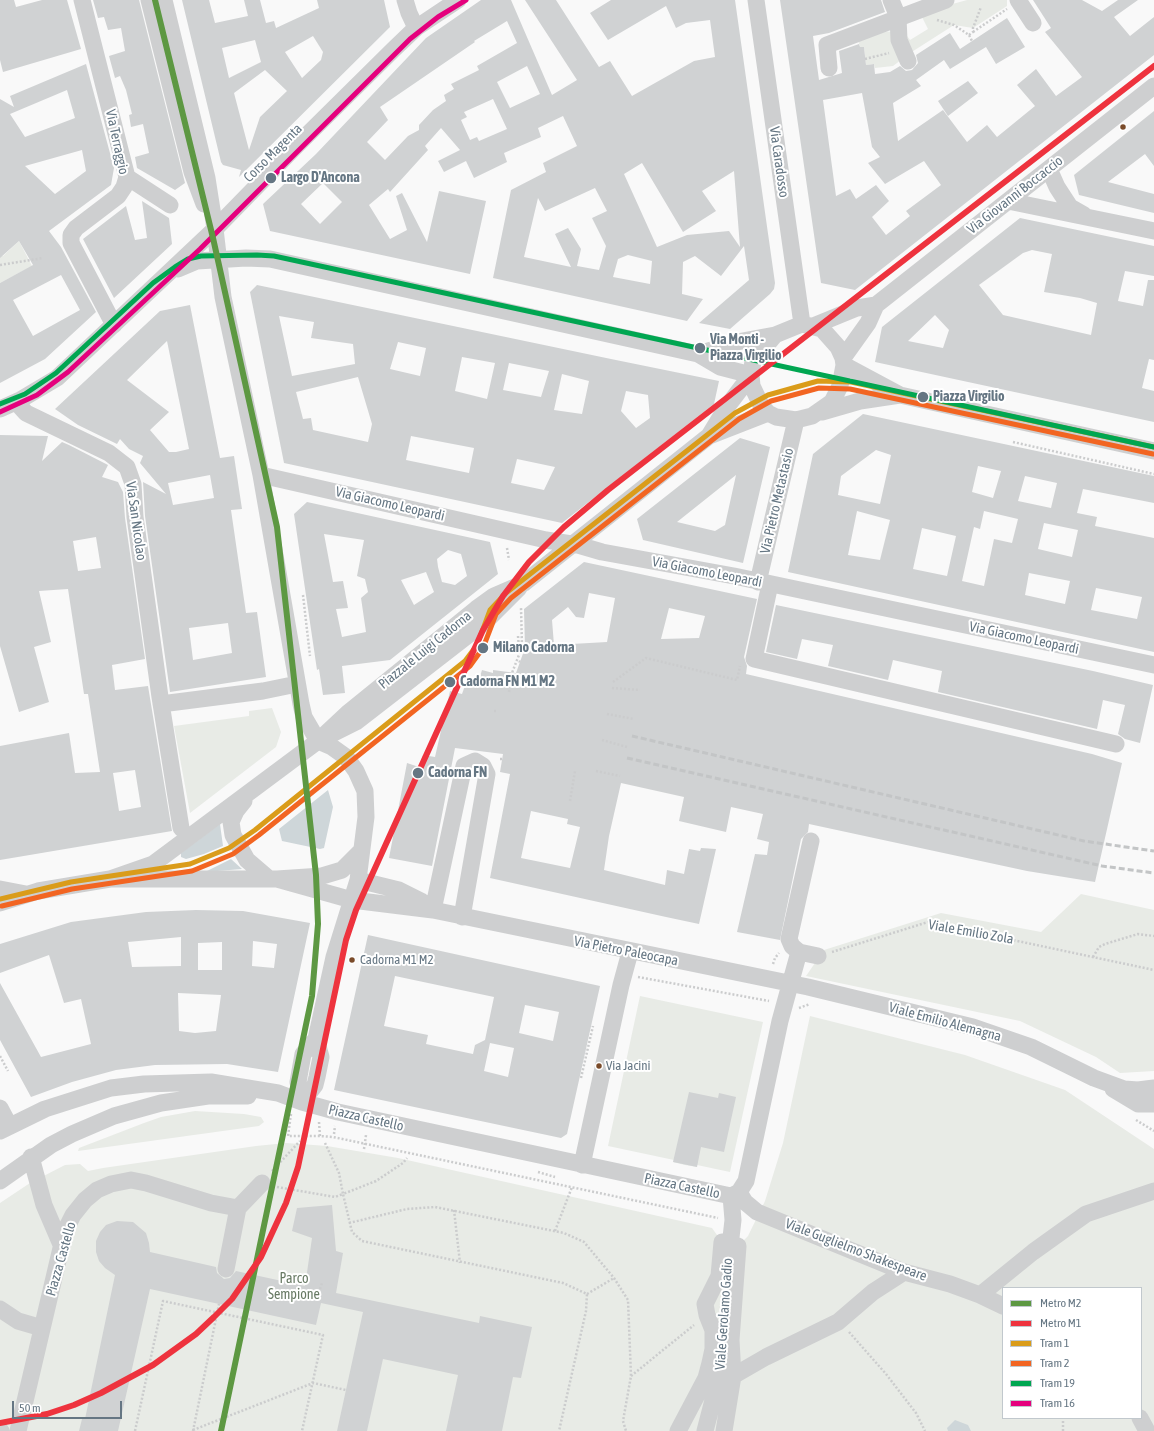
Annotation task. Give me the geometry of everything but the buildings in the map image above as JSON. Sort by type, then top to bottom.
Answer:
[{"type":"street","name":"Via Terraggio","points":[[82,0],[126,177],[124,187],[118,196],[76,228],[71,235],[71,243],[114,325]]},
{"type":"street","points":[[149,0],[192,172],[216,229]]},
{"type":"street","points":[[0,1181],[31,1158],[72,1134],[114,1116],[160,1103],[208,1096],[247,1096],[298,1102],[315,1085],[321,1056],[316,1039],[334,957],[358,880],[366,817],[365,791],[356,771],[346,757],[332,747],[318,741],[304,716],[297,684],[261,475],[223,298],[216,229],[205,171],[164,0]]},
{"type":"street","points":[[405,0],[416,28]]},
{"type":"street","name":"Corso Magenta","points":[[163,279],[216,229],[346,96],[416,28],[458,0]]},
{"type":"street","name":"Via Caradosso","points":[[756,0],[808,325]]},
{"type":"street","points":[[891,0],[898,17],[899,40],[908,61]]},
{"type":"street","points":[[829,68],[827,45],[946,0]]},
{"type":"street","points":[[1018,1],[1033,23]]},
{"type":"street","name":"Via Giovanni Boccaccio","points":[[843,361],[868,323],[876,305],[1154,86]]},
{"type":"street","name":"Corso Magenta","points":[[216,229],[230,198],[236,190],[333,94],[346,96]]},
{"type":"street","points":[[1049,169],[1057,187],[1070,207],[1091,219]]},
{"type":"street","points":[[126,177],[170,205]]},
{"type":"street","points":[[1008,201],[1154,231]]},
{"type":"street","points":[[0,409],[16,402],[56,378],[163,279],[184,265],[197,261],[219,259],[270,259],[698,354],[720,367],[751,375]]},
{"type":"street","name":"Via Giovanni Boccaccio","points":[[808,325],[857,308],[876,305]]},
{"type":"street","points":[[698,354],[737,342],[775,335],[808,325],[822,329],[831,337],[843,361],[842,381],[836,396],[820,413]]},
{"type":"street","points":[[775,335],[754,361],[751,375],[752,386],[758,399],[768,413],[776,417],[796,420],[829,412],[860,401],[900,395]]},
{"type":"street","points":[[843,361],[900,395],[1154,451]]},
{"type":"street","points":[[710,436],[726,408],[751,375]]},
{"type":"street","name":"Via San Nicolao","points":[[16,402],[26,413],[109,453],[127,467],[133,484],[136,525],[161,704]]},
{"type":"street","points":[[574,544],[710,436],[768,413]]},
{"type":"street","name":"Via Pietro Metastasio","points":[[796,420],[764,583],[754,658],[1116,744]]},
{"type":"street","name":"Via Giacomo Leopardi","points":[[261,475],[546,540],[574,544],[602,552],[764,583],[1154,665]]},
{"type":"street","name":"Piazzale Luigi Cadorna","points":[[462,917],[433,910],[352,900],[273,879],[247,860],[236,844],[231,828],[236,812],[246,798],[318,741],[348,712],[476,609],[494,596],[524,583],[574,544]]},
{"type":"street","points":[[180,828],[161,704],[263,692],[297,684]]},
{"type":"street","points":[[433,910],[464,766],[475,761],[483,766],[487,774],[462,917]]},
{"type":"street","name":"Piazzale Luigi Cadorna","points":[[110,879],[153,864],[205,824],[266,782]]},
{"type":"street","points":[[460,783],[479,817]]},
{"type":"street","points":[[811,841],[789,939],[792,946],[799,952],[818,956]]},
{"type":"street","name":"Piazzale Luigi Cadorna","points":[[110,879],[273,879],[332,874],[342,870],[361,850]]},
{"type":"street","points":[[0,903],[28,894],[110,879]]},
{"type":"street","name":"Piazzale Luigi Cadorna","points":[[358,880],[405,892],[433,910]]},
{"type":"street","points":[[0,889],[28,894]]},
{"type":"street","name":"Via Pietro Paleocapa","points":[[462,917],[790,983]]},
{"type":"street","points":[[582,1165],[623,974],[630,952]]},
{"type":"street","points":[[735,1194],[746,1181],[778,1027],[799,952]]},
{"type":"street","name":"Viale Emilio Alemagna","points":[[790,983],[973,1027],[1031,1047],[1094,1078],[1138,1104],[1154,1104]]},
{"type":"street","name":"Viale Emilio Alemagna","points":[[1094,1078],[1124,1089],[1150,1088]]},
{"type":"street","name":"Piazza Castello","points":[[5,1128],[45,1109],[111,1088],[144,1084],[211,1082],[278,1092],[298,1102],[582,1165],[735,1194]]},
{"type":"street","points":[[0,1108],[5,1128]]},
{"type":"street","points":[[31,1158],[44,1205],[62,1247]]},
{"type":"street","name":"Piazza Castello","points":[[18,1431],[65,1231],[73,1215],[85,1200],[97,1190],[111,1184],[131,1180],[238,1208]]},
{"type":"street","points":[[226,1269],[238,1208],[262,1183]]},
{"type":"street","points":[[980,1295],[1033,1252],[1086,1214],[1154,1192]]},
{"type":"street","name":"Viale Gerolamo Gadio","points":[[705,1431],[726,1376],[724,1312],[735,1194]]},
{"type":"street","name":"Viale Guglielmo Shakespeare","points":[[735,1194],[757,1212],[904,1272],[980,1295],[1002,1306]]},
{"type":"street","points":[[678,1431],[706,1378],[710,1363],[714,1339],[713,1330],[707,1315],[705,1304],[719,1276],[722,1242],[738,1246],[731,1340],[726,1376],[724,1431]]},
{"type":"street","points":[[726,1376],[838,1322],[873,1292],[904,1272]]},
{"type":"street","points":[[0,1309],[18,1321],[42,1328]]},
{"type":"street","points":[[707,1315],[724,1312]]},
{"type":"street","points":[[1141,1419],[1148,1431]]},
{"type":"path","points":[[969,35],[1018,1]]},
{"type":"path","points":[[973,32],[973,28],[981,7]]},
{"type":"path","points":[[934,19],[954,25],[969,35],[972,41]]},
{"type":"path","points":[[0,265],[43,258]]},
{"type":"path","points":[[1013,442],[1154,474]]},
{"type":"path","points":[[507,548],[509,560]]},
{"type":"path","points":[[303,595],[310,657]]},
{"type":"path","points":[[509,692],[512,673],[522,647],[522,610],[519,606]]},
{"type":"path","points":[[518,636],[519,648]]},
{"type":"path","points":[[613,682],[646,658],[737,680],[738,675]]},
{"type":"path","points":[[612,688],[640,690]]},
{"type":"path","points":[[607,714],[634,719]]},
{"type":"path","points":[[602,740],[627,747]]},
{"type":"path","points":[[570,800],[575,771]]},
{"type":"path","points":[[596,771],[620,776]]},
{"type":"path","name":"Viale Emilio Zola","points":[[818,956],[928,922],[1154,970]]},
{"type":"path","points":[[1093,956],[1099,947],[1105,944],[1138,934],[1154,936]]},
{"type":"path","points":[[623,974],[764,1000]]},
{"type":"path","points":[[799,1008],[803,1005],[814,1004]]},
{"type":"path","points":[[581,1078],[593,1026]]},
{"type":"path","points":[[0,1056],[8,1071]]},
{"type":"path","points":[[298,1102],[288,1136],[320,1136],[365,1144],[724,1220]]},
{"type":"path","points":[[1134,1119],[1154,1131]]},
{"type":"path","points":[[334,1134],[335,1125]]},
{"type":"path","points":[[364,1149],[366,1135]]},
{"type":"path","points":[[262,1183],[300,1141]]},
{"type":"path","points":[[325,1143],[339,1173],[352,1232],[362,1241],[460,1263],[563,1283],[587,1294]]},
{"type":"path","points":[[262,1183],[335,1197],[376,1181],[403,1163],[407,1158]]},
{"type":"path","points":[[555,1231],[572,1187]]},
{"type":"path","points":[[349,1223],[406,1209],[435,1207],[555,1231],[584,1242],[614,1278],[628,1300],[631,1376],[623,1421],[626,1431]]},
{"type":"path","points":[[454,1210],[460,1263]]},
{"type":"path","points":[[587,1294],[614,1278]]},
{"type":"path","points":[[320,1289],[322,1283]]},
{"type":"path","points":[[559,1431],[586,1312],[587,1294]]},
{"type":"path","points":[[135,1431],[163,1301],[217,1311],[323,1335],[302,1431]]},
{"type":"path","points":[[193,1431],[219,1304]]},
{"type":"path","points":[[631,1376],[707,1315]]},
{"type":"path","points":[[838,1322],[851,1334],[886,1374],[916,1413],[925,1431]]},
{"type":"path","points":[[193,1431],[313,1383],[346,1390]]},
{"type":"path","points":[[1063,1419],[1063,1431]]},
{"type":"green space","points":[[967,0],[1007,0],[1007,6],[973,28],[954,25],[907,55],[905,33],[910,40],[928,29],[920,13]]},
{"type":"green space","points":[[882,31],[894,32],[901,60],[893,66],[875,68],[874,64],[866,65],[864,47],[860,47],[858,40]]},
{"type":"green space","points":[[19,241],[32,266],[0,283],[0,255],[3,256]]},
{"type":"green space","points":[[272,708],[281,732],[276,747],[190,813],[174,726],[249,716],[249,711]]},
{"type":"green space","points":[[1081,894],[1154,910],[1154,1071],[1120,1073],[1096,1057],[1020,1021],[806,976],[824,950],[941,913],[1041,932]]},
{"type":"green space","points":[[640,996],[763,1022],[730,1172],[697,1165],[697,1167],[685,1165],[673,1162],[674,1160],[608,1146]]},
{"type":"green space","name":"Parco Sempione","points":[[810,1016],[965,1055],[1065,1090],[1154,1149],[1154,1431],[0,1431],[0,1203],[30,1183],[65,1165],[80,1164],[88,1171],[256,1146],[286,1143],[327,1146],[398,1158],[712,1228],[722,1242],[738,1246],[748,1236],[765,1201],[783,1143]]},
{"type":"green space","points":[[195,1111],[244,1114],[261,1117],[264,1122],[259,1126],[78,1151],[79,1148],[161,1117]]},
{"type":"shaded area","points":[[328,790],[333,807],[324,848],[320,849],[282,841],[279,829]]},
{"type":"shaded area","points":[[220,824],[223,846],[204,854],[186,859],[181,857],[181,853]]},
{"type":"shaded area","points":[[231,859],[242,869],[205,872]]},
{"type":"shaded area","points":[[955,1420],[968,1425],[971,1431],[948,1431],[947,1428]]},
{"type":"railway","points":[[632,736],[1084,841],[1154,851]]},
{"type":"railway","points":[[627,758],[1102,866],[1154,873]]},
{"type":"metro line","name":"M2","points":[[155,0],[213,238],[277,527],[316,875],[318,924],[312,996],[221,1431]]},
{"type":"metro line","name":"M1","points":[[0,1423],[47,1414],[74,1405],[101,1393],[153,1365],[196,1334],[214,1317],[232,1299],[261,1257],[286,1203],[298,1167],[346,940],[356,910],[483,630],[503,596],[529,562],[564,527],[608,490],[1154,66]]},
{"type":"tram line","name":"16","points":[[0,412],[37,395],[68,372],[200,249],[410,39],[438,17],[466,0]]},
{"type":"tram line","name":"19","points":[[0,404],[25,394],[56,373],[153,283],[188,259],[201,256],[257,255],[274,256],[1154,447]]},
{"type":"tram line","name":"1","points":[[0,899],[71,882],[190,864],[229,848],[255,830],[465,661],[477,645],[490,610],[506,593],[735,413],[768,395],[818,381],[851,382],[1154,447]]},
{"type":"tram line","name":"2","points":[[2,906],[72,889],[192,871],[233,854],[259,835],[470,666],[483,648],[496,614],[511,598],[739,419],[771,401],[819,388],[850,389],[1153,454]]},
{"type":"place","name":"Largo D'Ancona","points":[[271,178]]},
{"type":"place","name":"Via Monti - Piazza Virgilio","points":[[700,348]]},
{"type":"place","name":"Piazza Virgilio","points":[[923,397]]},
{"type":"place","name":"Milano Cadorna","points":[[483,648]]},
{"type":"place","name":"Cadorna FN M1 M2","points":[[450,682]]},
{"type":"place","name":"Cadorna FN","points":[[418,773]]},
{"type":"place","name":"Cadorna M1 M2","points":[[352,960]]},
{"type":"place","name":"Via Jacini","points":[[599,1066]]}]
